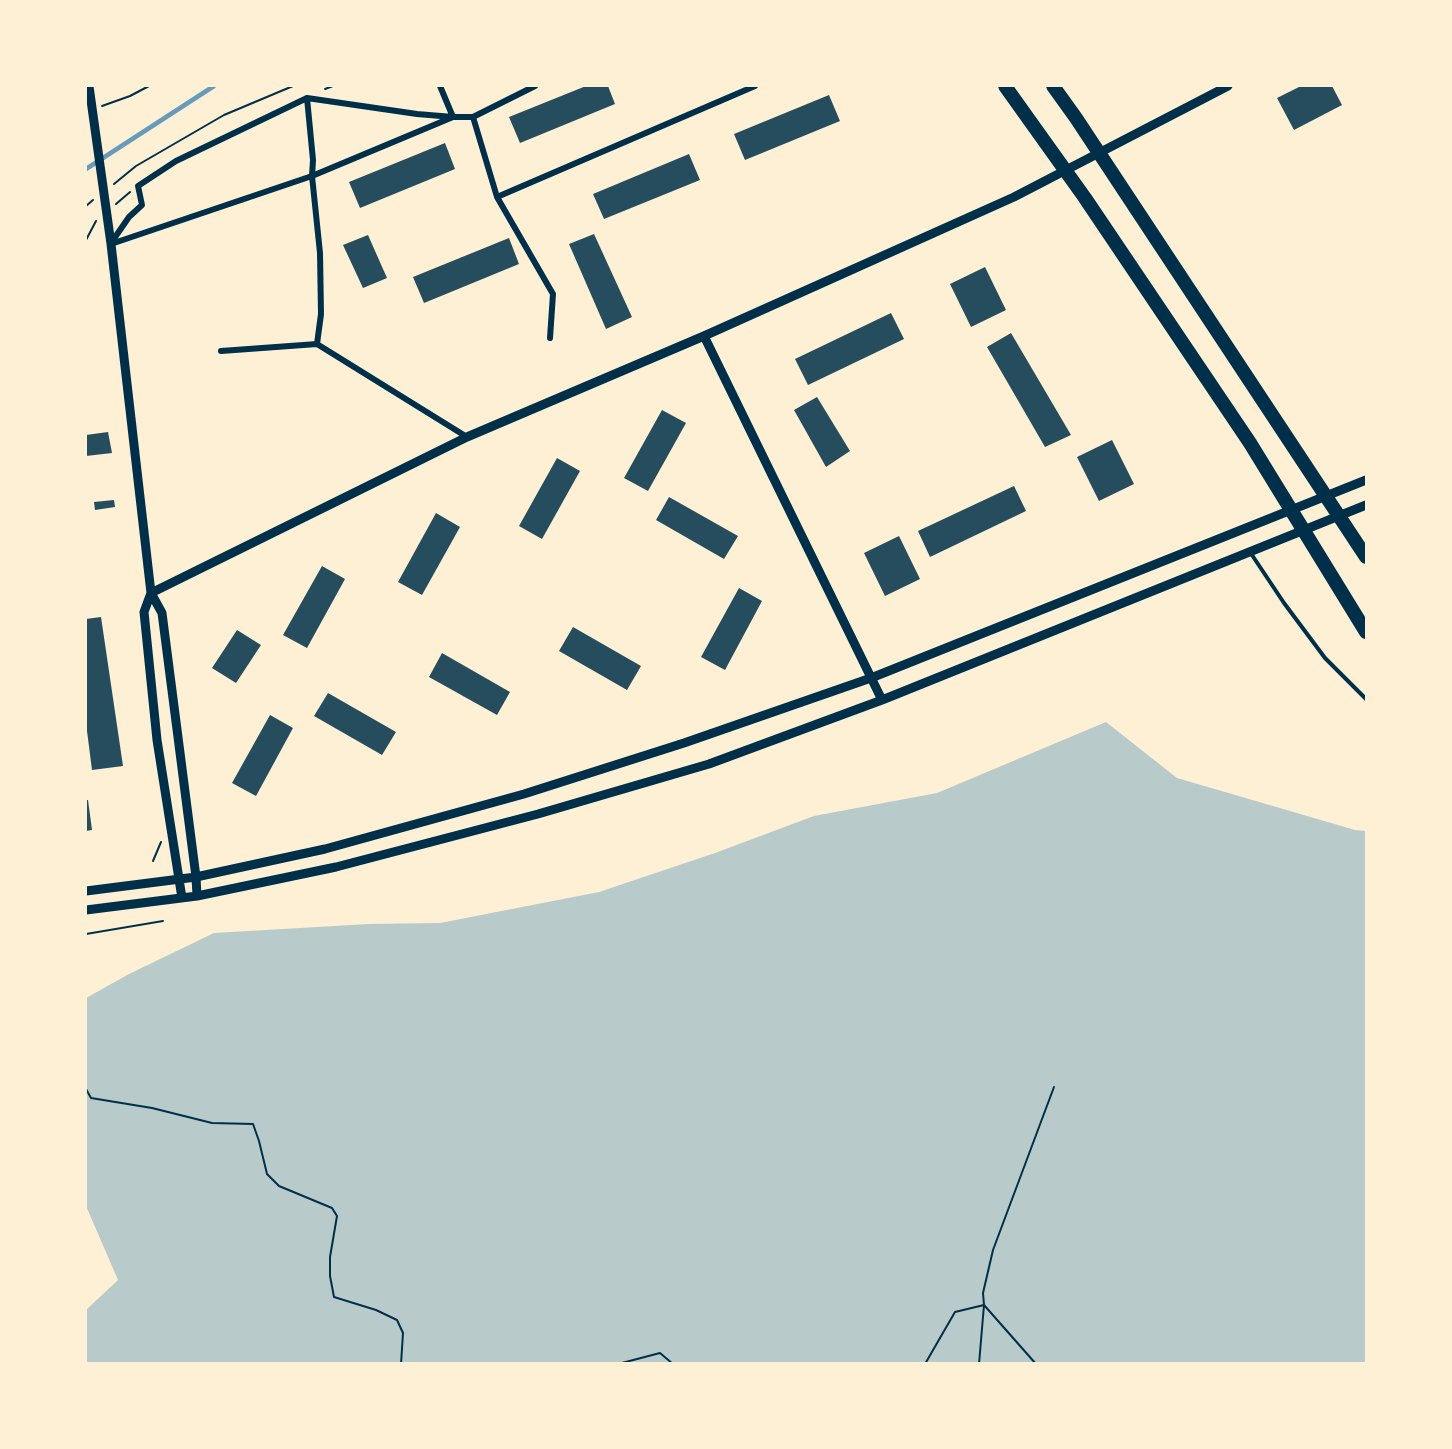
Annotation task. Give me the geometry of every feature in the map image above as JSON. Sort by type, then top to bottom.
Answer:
[{"type":"highway","points":[[1005,86],[1085,198],[1250,443],[1366,632]]},
{"type":"highway","points":[[1053,86],[1366,557]]},
{"type":"street","points":[[89,86],[111,243],[151,593],[162,613],[197,896]]},
{"type":"street","points":[[440,86],[453,117]]},
{"type":"street","points":[[111,243],[129,217],[142,205],[138,186],[176,160],[308,98],[417,114],[473,117],[536,86]]},
{"type":"street","points":[[497,197],[755,86]]},
{"type":"street","points":[[182,898],[157,740],[144,612],[151,593],[467,437],[704,336],[1014,197],[1228,86]]},
{"type":"street","points":[[308,98],[312,176],[320,253],[321,314],[317,344]]},
{"type":"street","points":[[111,243],[312,176],[453,117]]},
{"type":"street","points":[[473,117],[497,197],[553,294],[550,338]]},
{"type":"street","points":[[704,336],[882,700]]},
{"type":"street","points":[[221,351],[317,344],[467,437]]},
{"type":"street","points":[[86,891],[179,880],[325,849],[524,794],[684,743],[871,678],[1366,480]]},
{"type":"street","points":[[86,910],[197,896],[336,867],[538,814],[709,764],[882,700],[1366,505]]},
{"type":"lane","points":[[1250,552],[1325,658],[1366,699]]},
{"type":"path","points":[[102,106],[149,86]]},
{"type":"path","points":[[111,186],[136,166],[224,115],[293,86]]},
{"type":"path","points":[[86,206],[94,199]]},
{"type":"path","points":[[153,861],[163,839]]},
{"type":"path","points":[[86,934],[163,921]]},
{"type":"path","points":[[978,1364],[984,1305],[983,1293],[993,1250],[1054,1087]]},
{"type":"path","points":[[86,1089],[91,1098],[152,1108],[212,1123],[253,1124],[267,1174],[279,1186],[332,1208],[337,1216],[330,1257],[330,1276],[334,1297],[376,1310],[397,1320],[403,1333],[400,1364]]},
{"type":"path","points":[[926,1364],[954,1312],[984,1305]]},
{"type":"path","points":[[984,1305],[1035,1364]]},
{"type":"path","points":[[618,1364],[660,1353],[673,1364]]},
{"type":"shaded area","points":[[1106,722],[1177,778],[1355,830],[1366,831],[1366,1363],[86,1363],[86,1310],[118,1280],[86,1206],[86,998],[129,974],[214,933],[369,924],[440,923],[599,892],[715,853],[814,816],[937,793]]},
{"type":"building","points":[[586,86],[608,86],[615,104],[520,143],[509,117]]},
{"type":"building","points":[[1301,86],[1332,86],[1342,105],[1294,130],[1277,98]]},
{"type":"building","points":[[829,95],[840,121],[745,160],[734,134]]},
{"type":"building","points":[[445,143],[455,169],[360,208],[349,182]]},
{"type":"building","points":[[689,154],[700,180],[604,219],[593,194]]},
{"type":"building","points":[[594,234],[632,317],[606,329],[569,244]]},
{"type":"building","points":[[368,235],[387,278],[363,288],[343,245]]},
{"type":"building","points":[[509,238],[519,264],[424,303],[413,277]]},
{"type":"building","points":[[985,267],[1006,310],[971,327],[950,284]]},
{"type":"building","points":[[891,313],[904,339],[808,385],[795,359]]},
{"type":"building","points":[[1011,333],[1071,435],[1045,447],[987,347]]},
{"type":"building","points":[[817,397],[850,451],[826,467],[794,410]]},
{"type":"building","points":[[662,410],[686,423],[648,491],[624,478]]},
{"type":"building","points":[[108,432],[112,453],[86,456],[86,435]]},
{"type":"building","points":[[1112,440],[1134,484],[1099,501],[1077,457]]},
{"type":"building","points":[[557,458],[580,471],[542,539],[519,526]]},
{"type":"building","points":[[1014,486],[1026,511],[930,557],[918,531]]},
{"type":"building","points":[[669,497],[738,536],[724,559],[656,520]]},
{"type":"building","points":[[114,500],[115,507],[95,510],[94,502]]},
{"type":"building","points":[[436,513],[460,527],[422,595],[398,582]]},
{"type":"building","points":[[899,536],[920,579],[885,596],[864,553]]},
{"type":"building","points":[[322,566],[345,579],[307,648],[283,635]]},
{"type":"building","points":[[739,588],[762,601],[725,670],[701,657]]},
{"type":"building","points":[[101,617],[123,766],[92,770],[86,723],[86,619]]},
{"type":"building","points":[[573,627],[641,666],[627,690],[559,651]]},
{"type":"building","points":[[237,630],[261,645],[236,683],[212,668]]},
{"type":"building","points":[[442,653],[510,692],[497,715],[429,677]]},
{"type":"building","points":[[328,693],[396,732],[382,755],[314,716]]},
{"type":"building","points":[[270,715],[293,728],[256,796],[232,783]]},
{"type":"building","points":[[86,800],[88,800],[92,830],[86,831]]},
{"type":"waterway","points":[[86,169],[214,86]]}]
